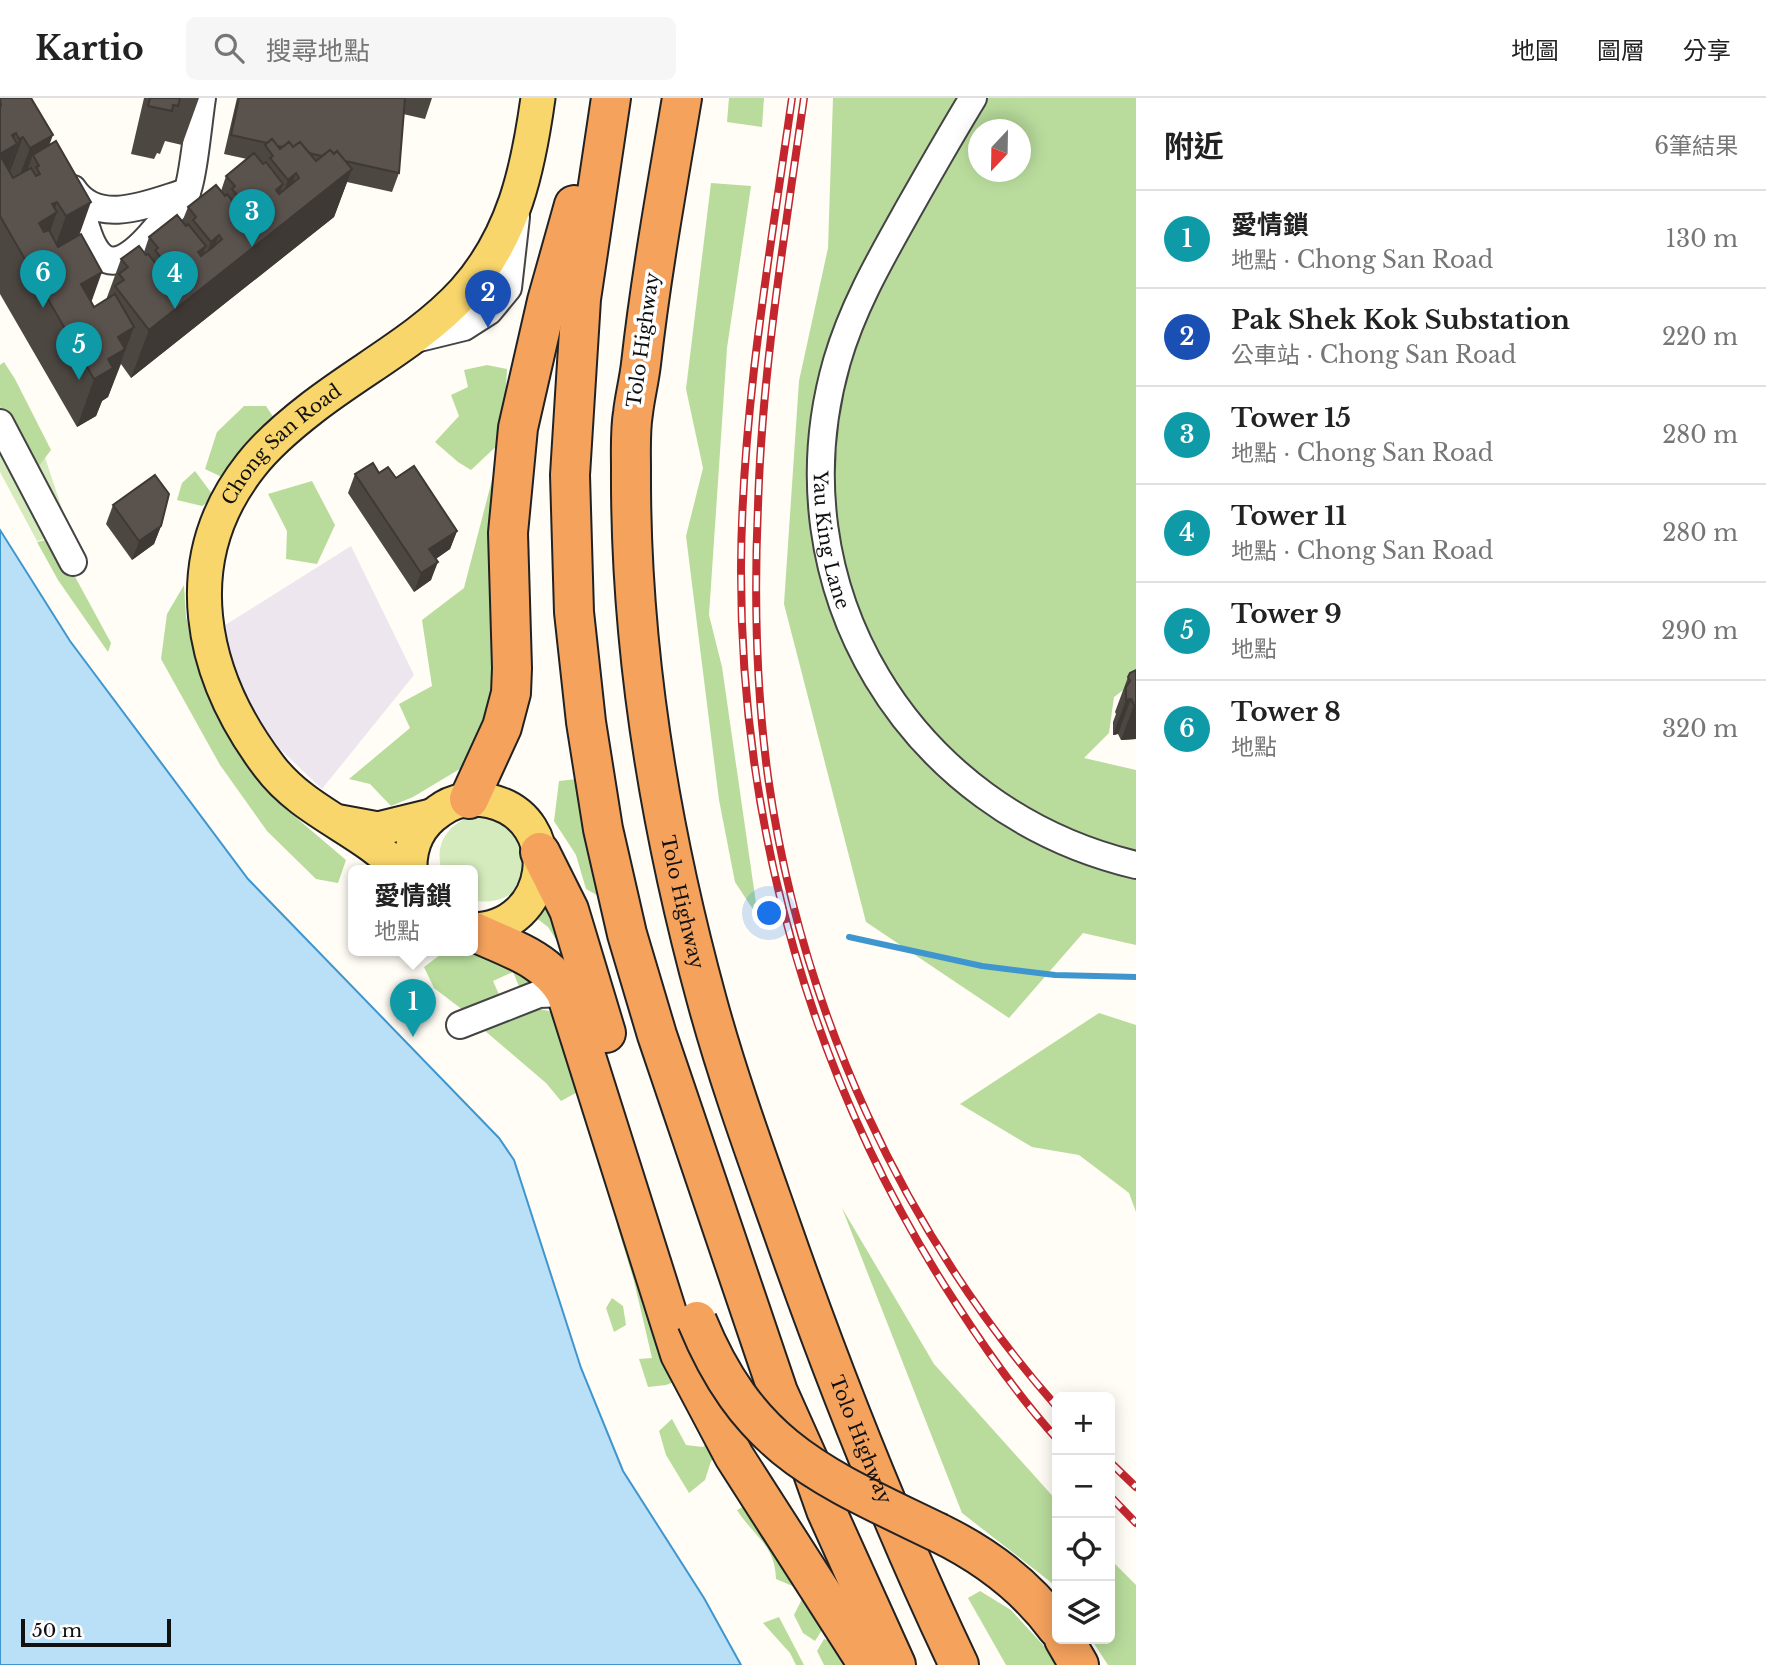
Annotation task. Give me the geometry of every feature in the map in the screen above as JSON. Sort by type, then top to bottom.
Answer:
[{"type":"highway","name":"Tolo Highway","points":[[682,98],[654,263],[632,429],[635,577],[647,700],[660,793],[707,1002],[747,1127],[827,1358],[958,1665]]},
{"type":"highway","points":[[469,799],[502,727],[512,684],[508,533],[520,413],[575,201],[610,99]]},
{"type":"highway","points":[[610,99],[582,299],[570,475],[571,559],[579,667],[603,829],[626,934],[657,1035],[778,1392],[808,1459],[826,1510],[896,1665]]},
{"type":"highway","points":[[540,852],[562,892],[577,931],[659,1214],[697,1321],[727,1383],[750,1415],[778,1443],[806,1465],[980,1556],[1027,1593],[1052,1622]]},
{"type":"highway","points":[[478,933],[544,967],[566,993],[683,1361],[734,1456],[868,1665]]},
{"type":"highway","points":[[1067,1644],[1079,1665]]},
{"type":"main road","name":"Chong San Road","points":[[395,865],[386,856],[300,799],[271,769],[233,707],[211,654],[204,608],[204,575],[213,533],[221,513],[234,488],[252,463],[315,405],[407,341],[444,311],[464,292],[497,246],[517,205],[529,159],[538,98]]},
{"type":"main road","name":"Chong San Road","points":[[334,821],[378,829],[431,816],[444,807],[469,799]]},
{"type":"main road","points":[[469,799],[496,803],[514,812],[529,827],[540,852],[541,868],[537,888],[530,901],[518,915],[502,924],[478,930]]},
{"type":"main road","points":[[410,865],[416,836],[431,816]]},
{"type":"street","points":[[56,164],[79,198],[93,267],[125,260],[139,248],[187,192],[202,98]]},
{"type":"street","name":"Yau King Lane","points":[[973,98],[870,277],[838,360],[828,399],[822,451],[822,507],[829,552],[848,617],[866,659],[915,733],[949,768],[990,801],[1031,826],[1104,858],[1136,865]]},
{"type":"street","points":[[79,198],[99,208],[114,210],[132,208],[187,192]]},
{"type":"street","points":[[0,423],[73,562]]},
{"type":"street","points":[[460,1026],[511,993],[566,993]]},
{"type":"shaded area","points":[[351,546],[414,675],[322,789],[279,748],[247,704],[222,627]]},
{"type":"green space","points":[[729,98],[764,98],[762,127],[727,122]]},
{"type":"green space","points":[[833,98],[1136,98],[1136,687],[1126,688],[1114,697],[1109,733],[1084,758],[1136,770],[1136,945],[1083,933],[1009,1018],[866,922],[784,604],[799,381],[828,248]]},
{"type":"green space","points":[[711,183],[751,186],[727,348],[709,615],[722,667],[758,917],[735,882],[719,800],[686,536],[703,468],[686,389]]},
{"type":"green space","points":[[4,362],[51,450],[35,471],[5,420],[0,405],[0,365]]},
{"type":"green space","points":[[487,365],[507,369],[503,440],[471,470],[435,442],[459,416],[451,395],[468,387],[464,370]]},
{"type":"green space","points":[[0,366],[34,424],[70,533],[37,541],[0,472]]},
{"type":"green space","points":[[244,406],[266,406],[288,439],[228,480],[205,469],[217,432]]},
{"type":"green space","points":[[195,471],[215,498],[202,506],[177,500],[182,483]]},
{"type":"green space","points":[[493,476],[503,502],[495,714],[463,767],[413,797],[391,806],[370,784],[349,779],[410,728],[399,704],[432,686],[422,620],[464,588]]},
{"type":"green space","points":[[312,481],[335,525],[317,564],[286,559],[287,531],[268,494]]},
{"type":"green space","points":[[54,538],[111,643],[108,652],[58,580],[37,542]]},
{"type":"green space","points":[[184,585],[186,617],[198,660],[223,715],[273,798],[346,860],[338,883],[316,879],[267,831],[220,765],[161,659],[167,614]]},
{"type":"green space","points":[[577,779],[602,898],[586,889],[576,855],[554,821],[559,781]]},
{"type":"green space","points":[[482,813],[510,822],[528,860],[518,886],[504,898],[478,900],[478,865],[441,865],[440,849],[448,832],[472,816]]},
{"type":"green space","points":[[541,899],[556,902],[559,944],[548,927],[531,914]]},
{"type":"green space","points":[[478,952],[512,958],[533,984],[521,991],[513,972],[493,981],[501,999],[472,1017],[434,988],[424,967],[439,956],[478,956]]},
{"type":"green space","points":[[540,1009],[561,1014],[583,1089],[561,1101],[546,1083],[484,1030],[489,1021]]},
{"type":"green space","points":[[1099,1013],[1136,1025],[1136,1212],[1129,1193],[1079,1155],[1032,1147],[960,1104]]},
{"type":"green space","points":[[621,1191],[682,1379],[666,1385],[648,1387],[639,1359],[652,1358],[634,1281],[617,1225]]},
{"type":"green space","points":[[842,1208],[934,1364],[1052,1495],[1052,1583],[962,1513]]},
{"type":"green space","points":[[612,1298],[623,1306],[626,1325],[614,1332],[606,1308]]},
{"type":"green space","points":[[672,1419],[686,1445],[703,1447],[717,1433],[726,1451],[711,1461],[705,1480],[689,1493],[666,1455],[659,1431]]},
{"type":"green space","points":[[748,1504],[795,1587],[776,1579],[772,1557],[737,1510]]},
{"type":"green space","points":[[1115,1564],[1136,1585],[1136,1665],[1108,1665],[1094,1644],[1115,1644]]},
{"type":"green space","points":[[980,1591],[1011,1610],[1058,1665],[1006,1665],[968,1598]]},
{"type":"green space","points":[[814,1598],[829,1619],[815,1641],[803,1633],[794,1615],[802,1599]]},
{"type":"green space","points":[[779,1617],[804,1665],[796,1665],[790,1653],[763,1623]]},
{"type":"green space","points":[[824,1639],[839,1643],[847,1665],[824,1665],[817,1651]]},
{"type":"water","points":[[0,530],[70,641],[248,879],[499,1138],[514,1160],[581,1368],[623,1471],[704,1598],[741,1665],[0,1665]]},
{"type":"building","points":[[0,98],[31,98],[53,135],[30,148],[23,137],[19,139],[16,133],[12,135],[17,144],[0,154]]},
{"type":"building","points":[[150,98],[180,98],[178,106],[173,105],[172,111],[148,106]]},
{"type":"building","points":[[239,98],[405,98],[399,173],[345,161],[337,151],[334,154],[330,150],[322,156],[309,153],[300,142],[293,147],[289,142],[283,147],[277,146],[272,139],[267,143],[231,135]]},
{"type":"building","points":[[272,139],[280,149],[289,142],[293,147],[300,142],[316,161],[330,150],[334,154],[337,151],[352,169],[149,330],[115,286],[124,280],[119,274],[128,267],[121,259],[139,246],[167,277],[158,284],[161,288],[184,270],[180,266],[172,272],[155,250],[158,248],[149,237],[177,215],[206,246],[198,252],[201,256],[212,248],[222,239],[219,235],[211,242],[193,220],[196,217],[188,207],[216,185],[244,215],[237,221],[240,225],[251,217],[261,208],[257,204],[249,210],[232,189],[235,186],[226,176],[254,153],[263,164],[266,162],[283,184],[276,190],[279,194],[299,178],[296,173],[288,180],[270,158],[273,156],[265,145]]},
{"type":"building","points":[[56,141],[91,202],[66,216],[57,202],[52,204],[57,212],[39,223],[44,232],[49,230],[58,247],[81,234],[102,272],[81,284],[94,307],[115,294],[134,327],[118,337],[125,349],[108,359],[113,368],[94,379],[0,216],[0,155],[13,178],[31,168],[36,176],[40,174],[36,167],[39,166],[33,155]]},
{"type":"building","points":[[373,463],[379,473],[388,467],[396,478],[414,466],[457,531],[429,549],[438,562],[421,573],[355,474]]},
{"type":"building","points":[[155,475],[169,494],[161,526],[139,541],[113,505]]},
{"type":"building","points":[[1136,670],[1134,705],[1131,699],[1126,700],[1126,687],[1130,681],[1130,673]]},
{"type":"waterway","points":[[849,937],[982,966],[1055,975],[1136,977]]},
{"type":"railway","points":[[792,98],[752,390],[746,448],[741,566],[744,663],[754,760],[771,855],[794,949],[824,1041],[861,1131],[905,1218],[955,1302],[1003,1373],[1052,1433]]},
{"type":"railway","points":[[804,98],[769,352],[760,455],[757,540],[756,608],[761,710],[768,777],[784,864],[805,949],[833,1032],[867,1113],[906,1192],[951,1267],[1001,1339],[1052,1401]]},
{"type":"railway","points":[[1115,1467],[1136,1487]]},
{"type":"railway","points":[[1115,1501],[1136,1523]]},
{"type":"place","name":"Tower 15","points":[[252,247]]},
{"type":"place","name":"Tower 8","points":[[43,308]]},
{"type":"place","name":"Tower 11","points":[[175,309]]},
{"type":"place","name":"Pak Shek Kok Substation","points":[[488,328]]},
{"type":"place","name":"Tower 9","points":[[79,380]]},
{"type":"place","name":"愛情鎖","points":[[413,1037]]}]
